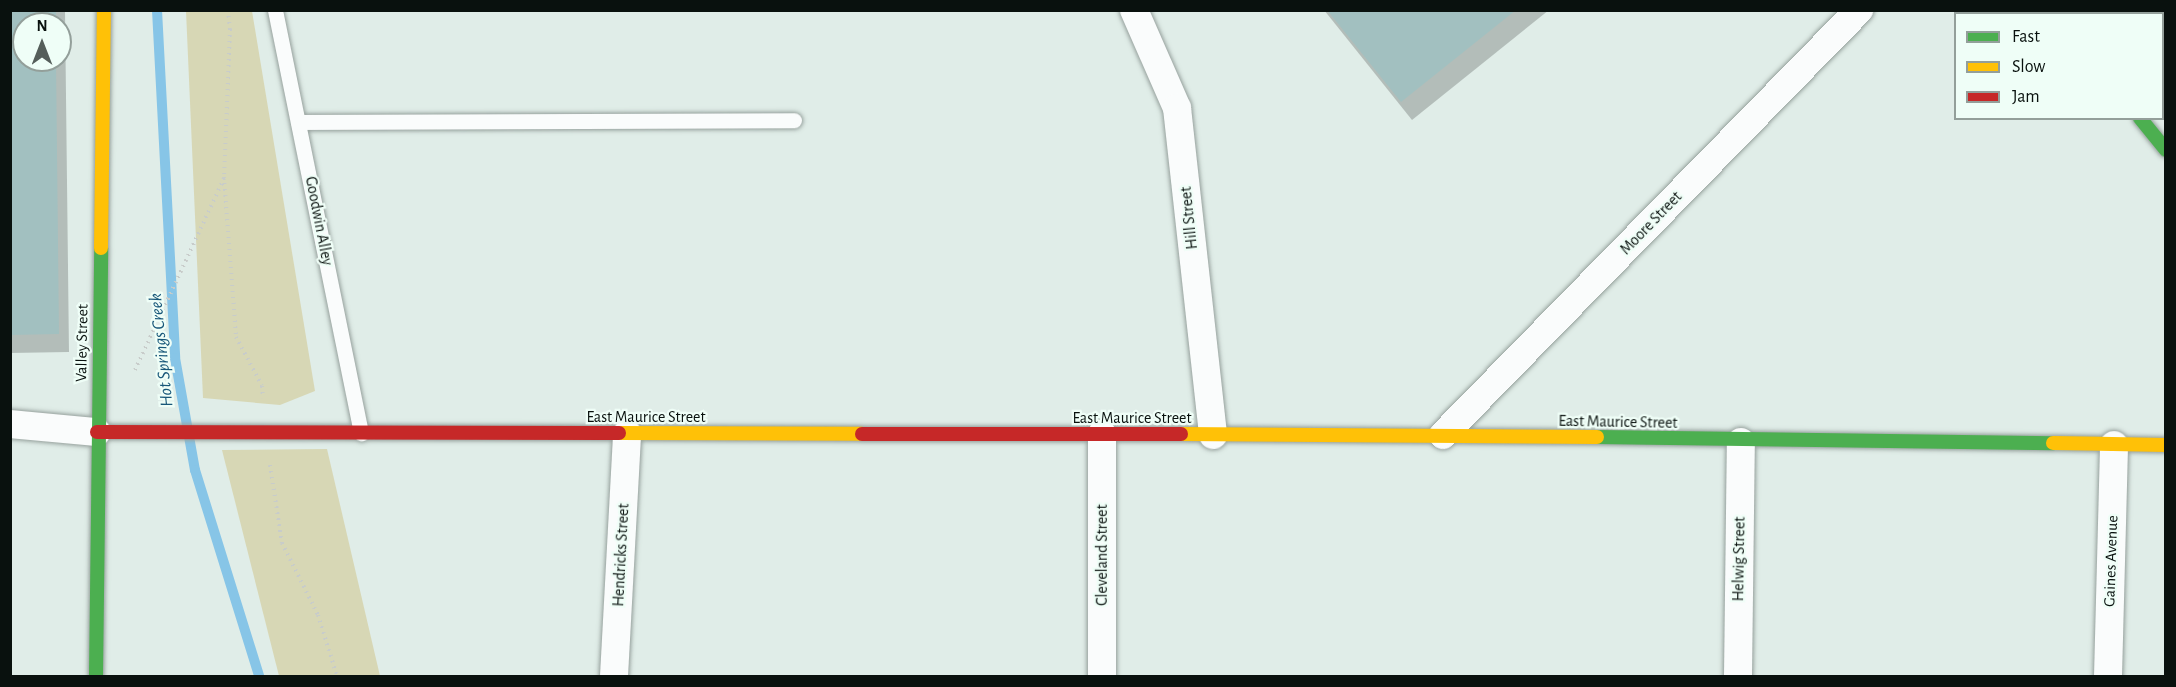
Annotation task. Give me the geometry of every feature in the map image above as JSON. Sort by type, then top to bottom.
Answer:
[{"type":"street","name":"Valley Street","points":[[96,676],[97,432],[104,10]]},
{"type":"street","name":"Hill Street","points":[[1134,10],[1177,108],[1212,435]]},
{"type":"street","name":"Moore Street","points":[[1443,435],[1859,10]]},
{"type":"street","points":[[2142,120],[2166,150]]},
{"type":"street","points":[[10,424],[97,432]]},
{"type":"street","name":"East Maurice Street","points":[[97,432],[1443,435],[1741,442],[2166,445]]},
{"type":"street","name":"Hendricks Street","points":[[614,676],[627,433]]},
{"type":"street","name":"Cleveland Street","points":[[1102,434],[1102,676]]},
{"type":"street","name":"Helwig Street","points":[[1738,676],[1741,442]]},
{"type":"street","name":"Gaines Avenue","points":[[2108,676],[2114,445]]},
{"type":"lane","name":"Goodwin Alley","points":[[275,10],[362,433]]},
{"type":"lane","points":[[298,122],[794,120]]},
{"type":"path","points":[[228,10],[230,29],[224,177],[236,337],[262,386],[265,432],[282,543],[318,615],[338,676]]},
{"type":"path","points":[[134,374],[224,177]]},
{"type":"green space","points":[[186,11],[252,11],[315,391],[280,405],[203,398]]},
{"type":"green space","points":[[327,449],[380,676],[279,676],[222,450]]},
{"type":"building","points":[[10,10],[56,10],[56,12],[12,12],[12,72],[56,72],[59,334],[10,335]]},
{"type":"building","points":[[1327,10],[1516,10],[1401,102]]},
{"type":"waterway","name":"Hot Springs Creek","points":[[157,10],[175,358],[195,470],[259,676]]},
{"type":"traffic: fast","points":[[2142,120],[2166,150]]},
{"type":"traffic: fast","points":[[96,676],[101,248]]},
{"type":"traffic: fast","points":[[1597,437],[2053,443]]},
{"type":"traffic: slow","points":[[101,248],[104,10]]},
{"type":"traffic: slow","points":[[619,433],[862,434]]},
{"type":"traffic: slow","points":[[1181,434],[1597,437]]},
{"type":"traffic: slow","points":[[2053,443],[2166,445]]},
{"type":"traffic: jam","points":[[97,432],[619,433]]},
{"type":"traffic: jam","points":[[862,434],[1181,434]]}]
